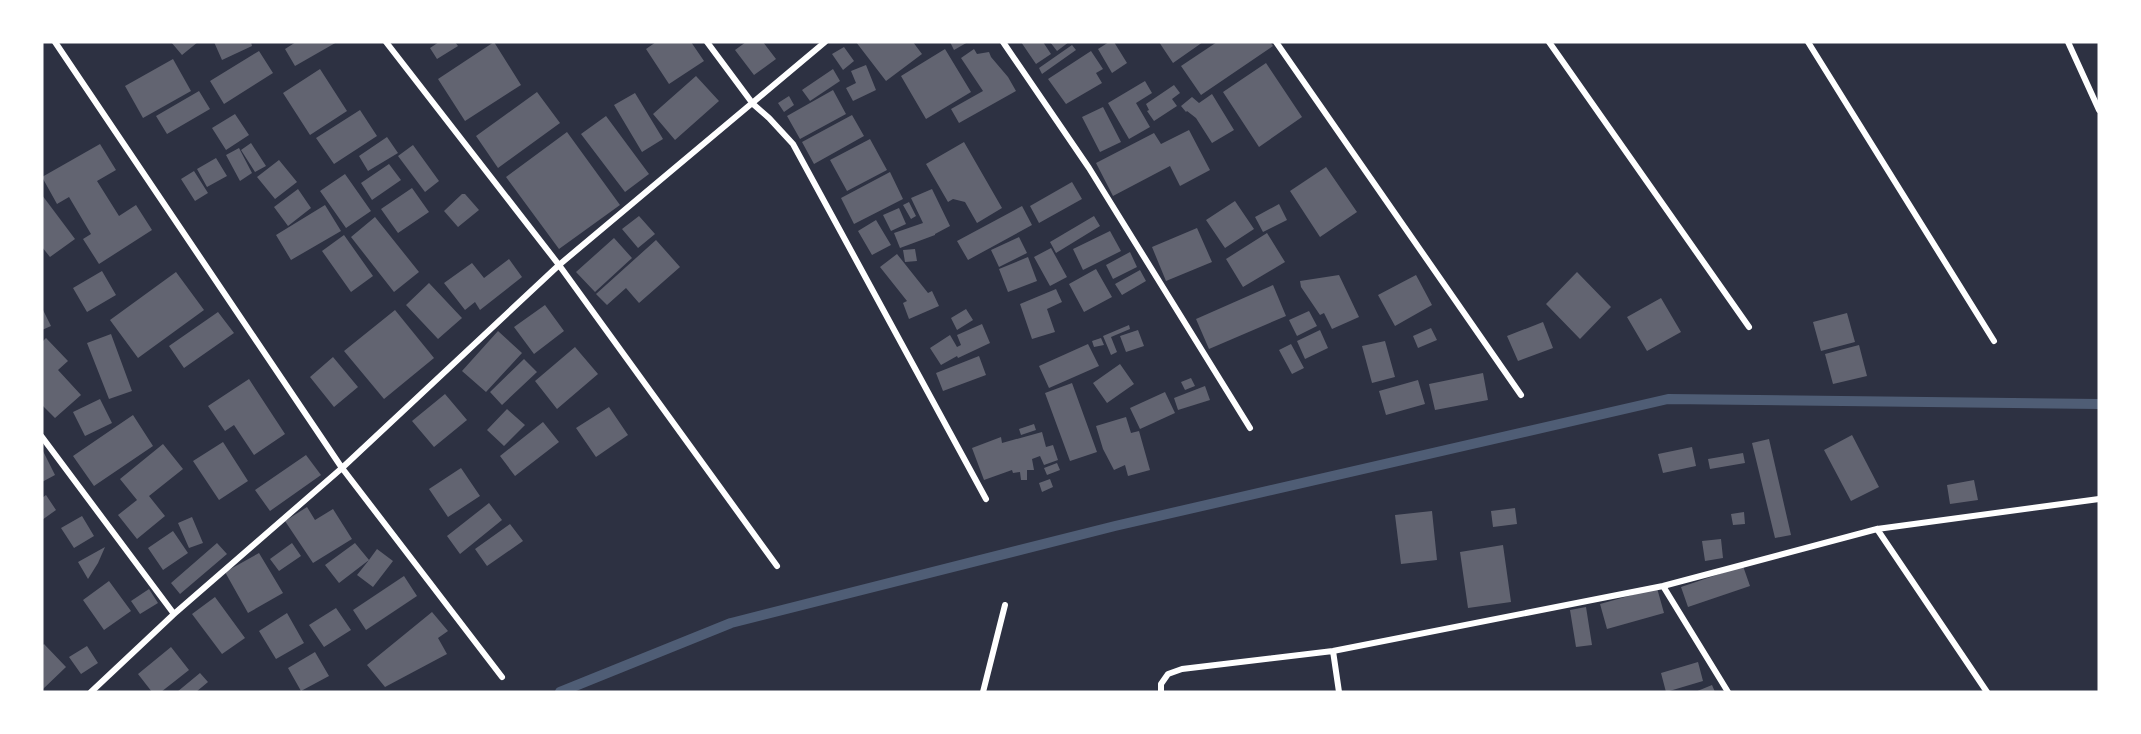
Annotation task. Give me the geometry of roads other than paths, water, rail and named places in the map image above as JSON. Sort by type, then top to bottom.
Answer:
[{"type":"street","points":[[55,42],[342,468],[502,678]]},
{"type":"street","points":[[386,42],[559,265],[777,566]]},
{"type":"street","points":[[708,42],[753,104],[793,144],[986,499]]},
{"type":"street","points":[[91,692],[174,614],[342,468],[559,265],[825,42]]},
{"type":"street","points":[[1003,42],[1089,168],[1250,428]]},
{"type":"street","points":[[1276,42],[1521,394]]},
{"type":"street","points":[[1549,42],[1749,327]]},
{"type":"street","points":[[1808,42],[1994,341]]},
{"type":"street","points":[[2068,42],[2099,110]]},
{"type":"street","points":[[42,437],[174,614]]},
{"type":"street","points":[[1161,692],[1161,684],[1168,674],[1182,669],[1333,651],[1664,585],[1877,529],[2099,500]]},
{"type":"street","points":[[1877,529],[1987,692]]},
{"type":"street","points":[[1664,585],[1728,692]]},
{"type":"street","points":[[983,692],[1005,605]]},
{"type":"street","points":[[1333,651],[1339,692]]},
{"type":"waterway","points":[[560,692],[731,623],[1115,526],[1668,399],[2099,404]]}]
